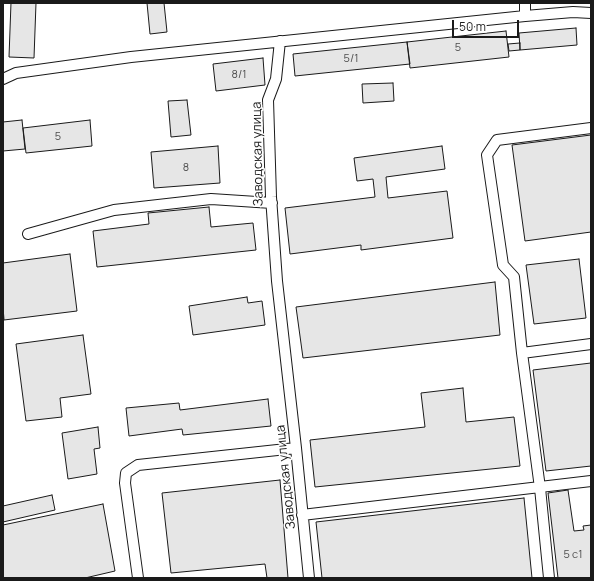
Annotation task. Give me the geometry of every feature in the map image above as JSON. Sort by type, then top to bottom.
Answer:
[{"type":"street","points":[[525,3],[525,16]]},
{"type":"street","points":[[3,79],[16,73],[123,58],[525,16],[572,12],[591,13]]},
{"type":"street","name":"Заводская улица","points":[[280,41],[276,79],[268,100],[272,203],[277,281],[309,578]]},
{"type":"street","points":[[549,578],[540,488],[522,352],[514,277],[503,265],[487,155],[497,140],[591,128]]},
{"type":"street","points":[[28,234],[114,210],[211,199],[272,203]]},
{"type":"street","points":[[522,352],[591,344]]},
{"type":"street","points":[[138,578],[125,483],[126,473],[138,465],[296,448]]},
{"type":"street","points":[[302,515],[591,482]]},
{"type":"building","points":[[11,3],[36,3],[34,58],[9,57]]},
{"type":"building","points":[[147,3],[164,3],[167,32],[150,34]]},
{"type":"building","points":[[576,28],[577,45],[520,50],[519,33]]},
{"type":"building","points":[[506,31],[509,57],[410,68],[407,42]]},
{"type":"building","points":[[407,42],[410,64],[295,76],[293,54]]},
{"type":"building","points":[[520,43],[520,50],[509,51],[508,44]]},
{"type":"building","points":[[263,58],[265,85],[216,91],[213,64]]},
{"type":"building","points":[[393,83],[394,101],[363,103],[362,84]]},
{"type":"building","points":[[187,100],[191,135],[171,137],[168,101]]},
{"type":"building","points":[[22,120],[25,149],[3,151],[3,122]]},
{"type":"building","points":[[90,120],[92,146],[26,153],[23,128]]},
{"type":"building","points":[[591,135],[591,232],[525,241],[512,145]]},
{"type":"building","points":[[218,146],[220,183],[154,188],[151,152]]},
{"type":"building","points":[[442,146],[445,169],[386,177],[388,198],[447,191],[453,238],[361,250],[361,245],[290,254],[285,208],[375,197],[373,179],[357,181],[354,158]]},
{"type":"building","points":[[209,207],[211,227],[253,223],[256,250],[97,267],[93,231],[149,224],[148,213]]},
{"type":"building","points":[[70,254],[77,311],[4,320],[3,263]]},
{"type":"building","points":[[579,259],[586,318],[534,324],[526,265]]},
{"type":"building","points":[[495,282],[500,335],[303,358],[296,307]]},
{"type":"building","points":[[247,297],[248,303],[262,301],[265,325],[193,335],[189,306]]},
{"type":"building","points":[[83,335],[91,394],[60,398],[62,417],[26,421],[16,344]]},
{"type":"building","points":[[591,363],[591,466],[546,471],[533,370]]},
{"type":"building","points":[[463,388],[466,422],[514,417],[520,466],[315,487],[310,440],[425,427],[421,393]]},
{"type":"building","points":[[268,399],[271,426],[183,435],[182,429],[129,436],[126,408],[179,403],[180,410]]},
{"type":"building","points":[[98,427],[100,448],[94,449],[97,474],[68,479],[62,433]]},
{"type":"building","points":[[280,480],[288,578],[267,578],[265,564],[171,573],[162,493]]},
{"type":"building","points":[[568,490],[574,531],[584,530],[583,526],[591,525],[591,578],[558,578],[548,493]]},
{"type":"building","points":[[52,495],[55,510],[3,522],[3,506]]},
{"type":"building","points":[[524,498],[532,578],[322,578],[316,522]]},
{"type":"building","points":[[103,504],[115,571],[85,578],[3,578],[3,525]]}]
